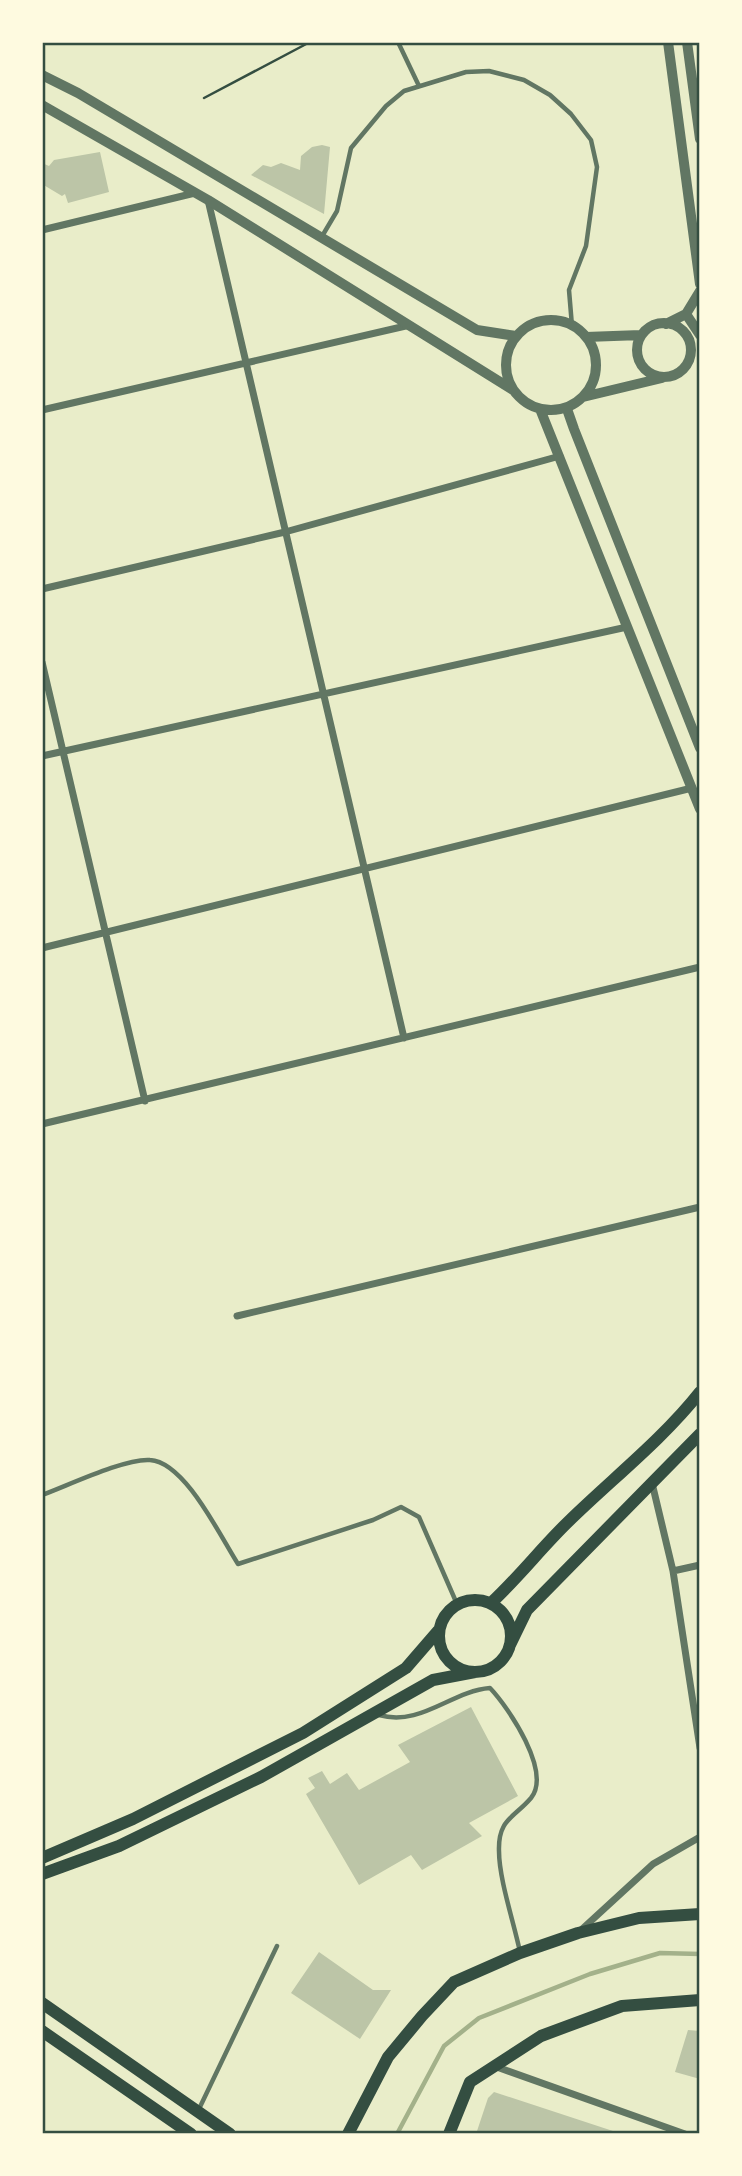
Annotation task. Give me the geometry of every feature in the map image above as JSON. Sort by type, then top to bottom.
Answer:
[{"type":"main road","points":[[491,1603],[524,1573],[567,1522],[633,1462],[700,1392]]},
{"type":"main road","points":[[42,1874],[119,1846],[261,1777],[433,1680],[497,1665],[527,1610],[700,1434]]},
{"type":"main road","points":[[42,1858],[133,1819],[303,1733],[406,1668],[438,1631],[447,1611],[457,1604],[480,1599],[491,1603],[508,1621],[510,1645]]},
{"type":"main road","points":[[438,1631],[439,1643],[452,1664],[475,1672]]},
{"type":"main road","points":[[348,2134],[388,2057],[454,1982],[520,1953],[578,1933],[639,1918],[700,1914]]},
{"type":"main road","points":[[449,2134],[470,2082],[541,2036],[622,2006],[700,2000]]},
{"type":"main road","points":[[42,2003],[230,2134]]},
{"type":"main road","points":[[42,2031],[191,2134]]},
{"type":"street","points":[[668,42],[700,284]]},
{"type":"street","points":[[687,42],[700,139]]},
{"type":"street","points":[[42,75],[78,93],[477,330],[516,336]]},
{"type":"street","points":[[42,105],[208,200],[412,325],[540,409],[555,410],[570,406],[583,397],[667,377],[682,370],[700,351]]},
{"type":"street","points":[[42,230],[195,193]]},
{"type":"street","points":[[208,200],[404,1038]]},
{"type":"street","points":[[667,377],[650,374],[639,362],[637,343],[648,328],[666,324],[686,314],[700,291]]},
{"type":"street","points":[[686,314],[700,335]]},
{"type":"street","points":[[513,390],[505,363],[516,336],[527,326],[542,321],[558,321],[572,326],[586,337],[593,349],[595,374],[583,397]]},
{"type":"street","points":[[666,324],[683,331],[691,346],[688,363],[682,370]]},
{"type":"street","points":[[42,410],[412,325]]},
{"type":"street","points":[[586,337],[641,335]]},
{"type":"street","points":[[570,406],[567,409],[573,429],[700,748]]},
{"type":"street","points":[[540,409],[700,809]]},
{"type":"street","points":[[42,589],[285,532],[560,456]]},
{"type":"street","points":[[42,756],[627,627]]},
{"type":"street","points":[[42,662],[65,750],[145,1101]]},
{"type":"street","points":[[42,948],[692,788]]},
{"type":"street","points":[[42,1124],[700,967]]},
{"type":"street","points":[[237,1316],[700,1207]]},
{"type":"street","points":[[652,1483],[673,1571],[700,1748]]},
{"type":"street","points":[[673,1571],[700,1566]]},
{"type":"street","points":[[578,1933],[653,1864],[700,1837]]},
{"type":"street","points":[[494,2066],[681,2133]]},
{"type":"lane","points":[[398,42],[419,86]]},
{"type":"lane","points":[[321,239],[337,211],[351,148],[386,106],[404,91],[466,72],[489,71],[524,80],[550,95],[571,114],[591,140],[597,167],[593,213],[586,246],[569,290],[572,326]]},
{"type":"lane","points":[[42,1495],[128,1463],[151,1459],[186,1479],[238,1564],[373,1520],[401,1507],[419,1517],[457,1604]]},
{"type":"lane","points":[[372,1713],[386,1717],[421,1715],[471,1690],[490,1688],[508,1707],[535,1764],[538,1781],[532,1798],[503,1825],[499,1851],[520,1953]]},
{"type":"lane","points":[[198,2112],[277,1946]]},
{"type":"path","points":[[204,98],[310,42]]},
{"type":"building","points":[[312,147],[330,147],[324,214],[251,175],[263,165],[271,167],[281,163],[300,170],[301,156]]},
{"type":"building","points":[[100,152],[109,192],[68,203],[65,194],[62,196],[42,184],[42,163],[49,166],[54,160]]},
{"type":"building","points":[[471,1707],[518,1796],[469,1823],[482,1836],[422,1870],[411,1855],[359,1885],[306,1794],[315,1788],[308,1778],[322,1771],[330,1784],[347,1773],[359,1790],[410,1762],[398,1745]]},
{"type":"building","points":[[319,1952],[373,1990],[391,1990],[360,2039],[291,1993]]},
{"type":"building","points":[[688,2030],[700,2031],[700,2079],[675,2072]]},
{"type":"building","points":[[494,2092],[619,2134],[476,2134],[488,2098]]},
{"type":"waterway","points":[[397,2134],[444,2046],[479,2018],[590,1974],[660,1953],[700,1954]]}]
